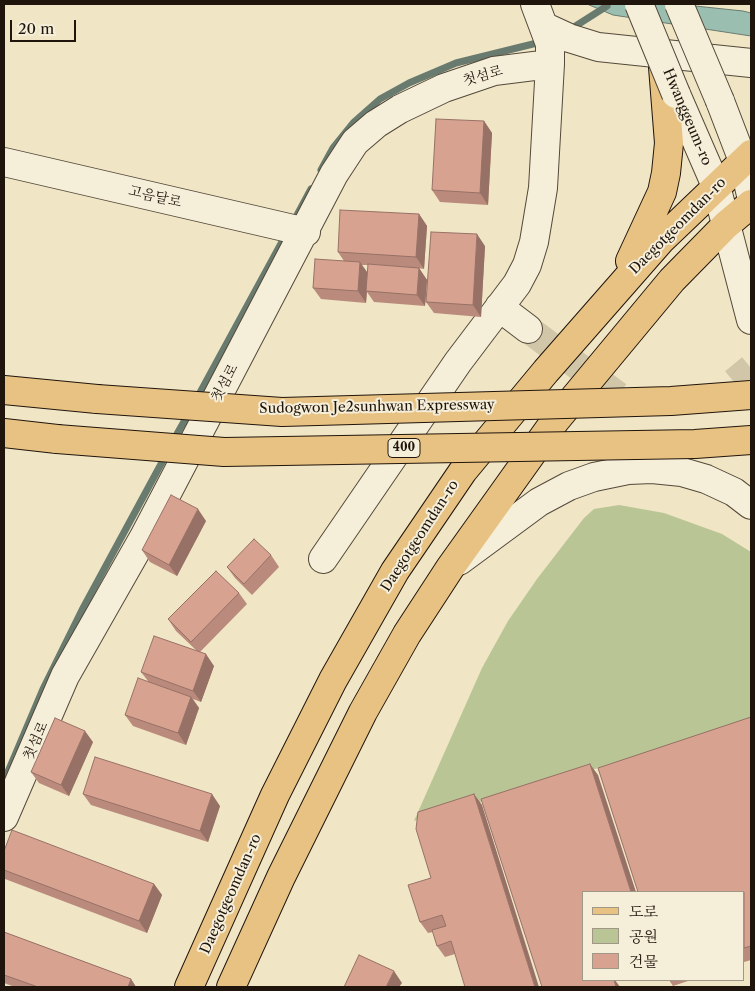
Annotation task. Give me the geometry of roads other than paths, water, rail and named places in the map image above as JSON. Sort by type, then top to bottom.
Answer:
[{"type":"main road","points":[[617,289],[662,192],[666,173],[672,102]]},
{"type":"main road","name":"Daegotgeomdan-ro","points":[[188,987],[276,795],[333,680],[395,571],[462,470],[660,241],[747,158]]},
{"type":"main road","points":[[231,987],[281,878],[363,712],[407,634],[450,568],[555,421],[672,280],[726,224],[751,204]]},
{"type":"main road","name":"Sudogwon Je2sunhwan Expressway","points":[[4,390],[97,399],[282,412],[671,401],[743,388]]},
{"type":"main road","name":"400","points":[[4,433],[224,452],[695,444],[751,440]]},
{"type":"street","name":"Hwanggeum-ro","points":[[638,4],[663,62],[672,102],[716,186],[751,320]]},
{"type":"street","points":[[679,4],[720,101],[747,158],[751,195]]},
{"type":"street","points":[[540,15],[569,38],[598,47],[751,63]]},
{"type":"street","points":[[323,559],[458,362],[517,284],[527,265],[534,242],[543,188],[550,64],[550,44],[540,15]]},
{"type":"street","name":"첫섬로","points":[[4,818],[37,737],[65,676],[144,537],[306,232],[334,174],[355,142],[376,124],[400,109],[444,88],[494,71],[550,64]]},
{"type":"street","name":"고음달로","points":[[4,162],[306,232]]},
{"type":"street","points":[[499,307],[528,329]]},
{"type":"street","points":[[628,403],[662,412],[676,411],[697,407],[743,388]]},
{"type":"street","points":[[450,568],[539,502],[569,486],[602,475],[628,470],[652,469],[682,472],[706,479],[751,504]]},
{"type":"waterway","points":[[574,27],[607,6]]},
{"type":"waterway","points":[[321,170],[333,148],[354,122],[380,99],[409,83],[456,63],[537,43]]},
{"type":"waterway","points":[[296,217],[311,189]]},
{"type":"waterway","points":[[196,400],[283,240]]},
{"type":"waterway","points":[[173,441],[190,411]]},
{"type":"waterway","points":[[4,781],[43,689],[82,610],[167,453]]},
{"type":"tunnel","points":[[528,329],[628,403]]},
{"type":"tunnel","points":[[734,382],[751,368]]}]
